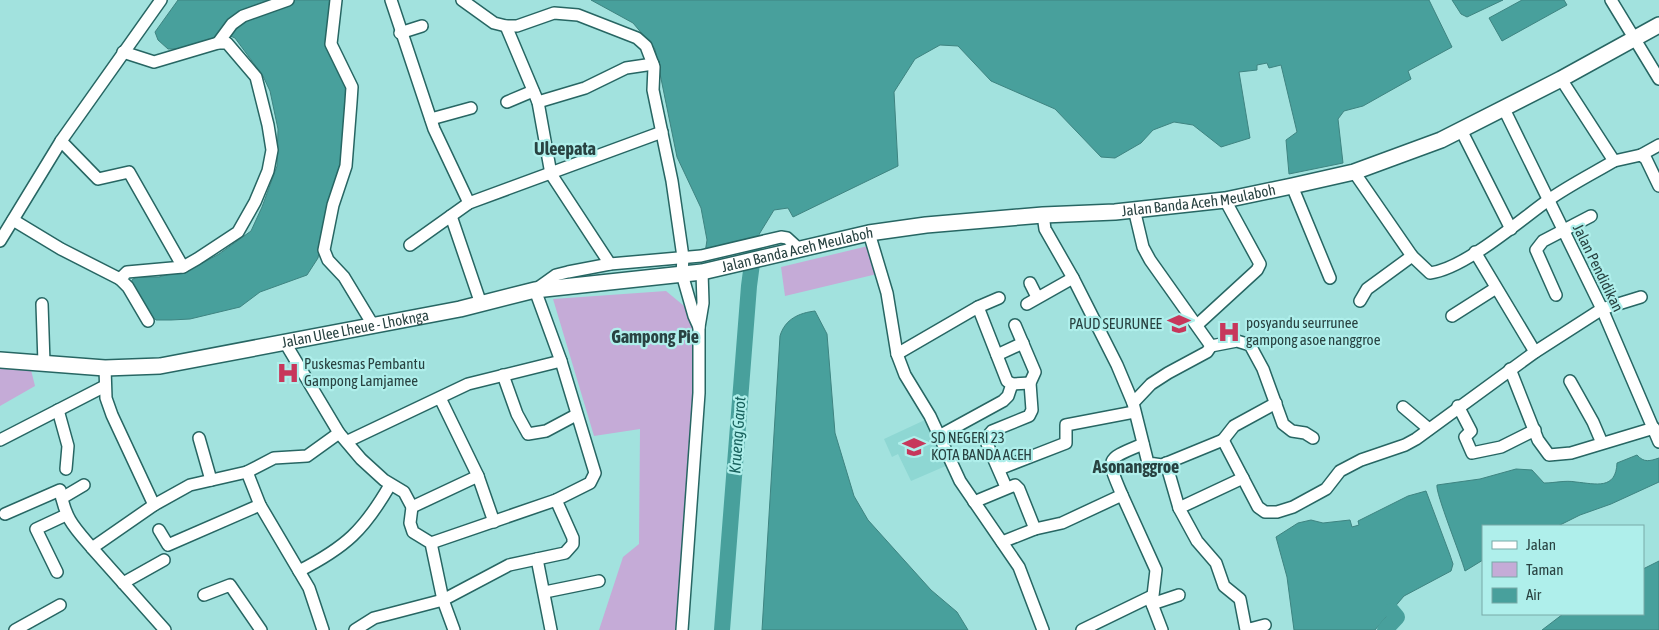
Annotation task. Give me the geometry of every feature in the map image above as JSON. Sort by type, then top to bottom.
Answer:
[{"type":"highway","name":"Jalan Banda Aceh Meulaboh","points":[[705,272],[869,233],[926,225],[1225,200],[1354,172],[1415,151],[1461,130],[1561,79],[1634,37],[1659,25]]},
{"type":"highway","name":"Jalan Ulee Lheue - Lhoknga","points":[[0,360],[105,368],[160,366],[482,304],[535,290],[705,272]]},
{"type":"street","points":[[0,241],[61,142],[161,0]]},
{"type":"street","points":[[219,42],[232,24],[242,16],[288,0]]},
{"type":"street","points":[[336,0],[330,44],[348,80],[351,94],[346,166],[330,215],[324,250],[328,260],[344,277],[373,325]]},
{"type":"street","points":[[390,0],[431,120],[469,203]]},
{"type":"street","points":[[462,0],[494,23],[517,26],[554,13],[578,15],[637,38],[646,46],[653,64],[653,90],[683,256],[682,274],[699,327]]},
{"type":"street","points":[[1611,0],[1659,79]]},
{"type":"street","points":[[400,33],[422,26]]},
{"type":"street","points":[[506,26],[536,96],[551,174],[610,264]]},
{"type":"street","points":[[120,279],[127,272],[183,266],[238,232],[255,202],[268,171],[272,150],[256,77],[225,42],[219,42],[154,62],[146,61],[123,52]]},
{"type":"street","points":[[507,102],[585,88],[626,68],[653,64]]},
{"type":"street","points":[[1561,79],[1614,161]]},
{"type":"street","points":[[431,120],[471,108]]},
{"type":"street","name":"Jalan Pendidikan","points":[[1504,109],[1602,309],[1659,442]]},
{"type":"street","points":[[1461,130],[1511,229]]},
{"type":"street","points":[[410,245],[469,203],[662,132]]},
{"type":"street","points":[[61,142],[98,179],[130,172],[183,266]]},
{"type":"street","points":[[1354,172],[1412,256],[1430,273],[1438,272],[1475,252],[1511,229],[1548,200],[1614,161],[1641,154],[1659,145]]},
{"type":"street","points":[[1641,154],[1659,186]]},
{"type":"street","points":[[1292,186],[1330,278]]},
{"type":"street","points":[[1196,325],[1257,270],[1260,264],[1225,200]]},
{"type":"street","points":[[1134,209],[1143,247],[1150,260],[1211,346]]},
{"type":"street","points":[[1043,215],[1045,229],[1104,337],[1133,407],[1148,463],[1155,465],[1166,464],[1224,440],[1234,426],[1276,404]]},
{"type":"street","points":[[451,216],[482,304]]},
{"type":"street","points":[[1556,294],[1536,250],[1543,240],[1591,216]]},
{"type":"street","points":[[12,220],[89,265],[120,279],[128,287],[148,321]]},
{"type":"street","points":[[869,233],[887,293],[897,354],[905,375],[939,436],[960,481],[1019,567],[1043,630]]},
{"type":"street","points":[[431,543],[556,500],[590,483],[594,478],[595,473],[561,362],[535,290],[556,276],[610,264],[683,256],[701,256],[770,240],[787,238],[799,249]]},
{"type":"street","points":[[1475,252],[1535,352]]},
{"type":"street","points":[[1360,301],[1367,289],[1412,256]]},
{"type":"street","points":[[682,630],[699,393],[699,327],[704,303],[705,272]]},
{"type":"street","points":[[1026,304],[1073,278]]},
{"type":"street","points":[[1030,283],[1037,297]]},
{"type":"street","points":[[1452,316],[1496,288]]},
{"type":"street","points":[[1224,440],[1258,507],[1265,512],[1277,512],[1293,507],[1326,489],[1340,471],[1361,460],[1405,445],[1510,369],[1602,309],[1641,297]]},
{"type":"street","points":[[897,354],[978,307],[999,298]]},
{"type":"street","points":[[42,304],[44,363]]},
{"type":"street","points":[[978,307],[1005,377],[1012,384],[1030,383]]},
{"type":"street","points":[[1006,486],[985,439],[987,435],[1029,416],[1032,410],[1030,383],[1035,372],[1016,325]]},
{"type":"street","points":[[284,341],[344,437],[361,459],[390,485],[404,492],[412,507],[410,523],[413,532],[431,543],[443,600],[454,630]]},
{"type":"street","points":[[999,469],[1066,443],[1066,425],[1133,407],[1151,384],[1168,372],[1207,352],[1211,346],[1236,341],[1250,345],[1263,369],[1283,424],[1292,431],[1305,433],[1313,438]]},
{"type":"street","points":[[997,355],[1023,344]]},
{"type":"street","points":[[92,548],[154,505],[190,485],[247,472],[274,458],[307,456],[344,437],[440,398],[468,384],[503,374],[561,362]]},
{"type":"street","points":[[105,368],[106,398],[112,415],[154,505]]},
{"type":"street","points":[[1510,369],[1535,430],[1549,455],[1571,453],[1654,428]]},
{"type":"street","points":[[503,374],[517,414],[528,434],[546,431],[576,415]]},
{"type":"street","points":[[1570,382],[1593,422],[1602,443]]},
{"type":"street","points":[[939,436],[1003,401],[1008,396],[1012,384]]},
{"type":"street","points":[[0,440],[105,386]]},
{"type":"street","points":[[440,398],[478,476],[494,522]]},
{"type":"street","points":[[1458,406],[1471,431],[1465,438],[1472,453],[1502,447],[1535,430]]},
{"type":"street","points":[[1403,407],[1429,429]]},
{"type":"street","points":[[58,410],[68,446],[66,468]]},
{"type":"street","points":[[199,438],[211,480]]},
{"type":"street","points":[[1143,444],[1116,455],[1111,460],[1110,467],[1156,570],[1152,600],[1162,630]]},
{"type":"street","points":[[1166,464],[1179,508],[1197,541],[1216,563],[1224,586],[1240,599],[1246,630],[1265,626]]},
{"type":"street","points":[[247,472],[260,505],[309,588],[323,630]]},
{"type":"street","points":[[412,507],[478,476]]},
{"type":"street","points":[[1179,508],[1244,478]]},
{"type":"street","points":[[299,571],[335,552],[349,540],[373,514],[390,485]]},
{"type":"street","points":[[974,502],[1006,486],[1014,485],[1019,489],[1036,529]]},
{"type":"street","points":[[62,498],[84,486]]},
{"type":"street","points":[[5,514],[60,490],[66,515],[92,548],[164,630]]},
{"type":"street","points":[[1002,542],[1036,529],[1062,523],[1122,495]]},
{"type":"street","points":[[355,630],[374,618],[443,600],[509,565],[565,553],[573,544],[571,530],[556,500]]},
{"type":"street","points":[[159,530],[168,545],[260,505]]},
{"type":"street","points":[[57,572],[36,529],[66,515]]},
{"type":"street","points":[[537,559],[551,630]]},
{"type":"street","points":[[123,583],[164,560]]},
{"type":"street","points":[[545,592],[599,580]]},
{"type":"street","points":[[204,595],[230,585],[261,630]]},
{"type":"street","points":[[1082,630],[1152,600],[1180,595]]},
{"type":"street","points":[[15,630],[60,605]]},
{"type":"shaded area","name":"SD NEGERI 23 KOTA BANDA ACEH","points":[[927,419],[948,465],[911,481],[898,454],[892,457],[884,439]]},
{"type":"green space","points":[[868,246],[877,274],[785,296],[781,267]]},
{"type":"green space","points":[[666,291],[689,310],[696,344],[678,630],[599,630],[623,557],[639,544],[640,429],[594,436],[553,299]]},
{"type":"green space","points":[[30,366],[35,386],[0,406],[0,368]]},
{"type":"water","points":[[178,0],[333,0],[329,32],[345,83],[347,97],[345,150],[318,258],[307,275],[260,292],[240,307],[190,319],[156,320],[149,314],[131,287],[132,280],[136,277],[159,277],[195,267],[219,254],[251,231],[277,166],[278,129],[270,91],[263,76],[235,38],[228,35],[187,49],[168,49],[158,40],[155,32]]},
{"type":"water","points":[[591,0],[1429,0],[1452,47],[1408,71],[1411,79],[1363,106],[1344,111],[1338,119],[1343,163],[1289,174],[1286,140],[1297,132],[1281,65],[1269,68],[1267,63],[1257,65],[1257,70],[1239,72],[1250,138],[1221,147],[1193,125],[1174,122],[1153,130],[1141,143],[1115,158],[1101,157],[1055,109],[991,81],[958,46],[940,45],[915,59],[894,92],[898,166],[793,217],[788,208],[774,210],[755,241],[705,253],[707,240],[701,208],[677,157],[655,49],[633,23]]},
{"type":"water","points":[[1452,0],[1503,0],[1467,17],[1461,14]]},
{"type":"water","points":[[1522,0],[1564,0],[1567,5],[1502,41],[1489,18]]},
{"type":"water","points":[[815,311],[827,334],[835,433],[854,496],[868,520],[931,590],[957,612],[968,630],[762,630],[780,336],[785,325],[793,318],[803,313]]},
{"type":"water","points":[[1637,455],[1647,461],[1659,458],[1659,482],[1560,525],[1482,525],[1482,561],[1465,571],[1437,490],[1437,485],[1480,479],[1516,469],[1532,470],[1544,483],[1568,481],[1597,484],[1604,483],[1613,478],[1617,463]]},
{"type":"water","points":[[1426,491],[1453,564],[1451,571],[1404,596],[1375,630],[1294,630],[1287,577],[1276,537],[1298,523],[1311,520],[1323,523],[1350,520],[1352,527],[1359,525],[1358,521],[1408,496]]},
{"type":"water","points":[[1659,561],[1659,630],[1542,630],[1562,615],[1644,615],[1644,568]]},
{"type":"waterway","name":"Krueng Garot","points":[[722,630],[749,286],[755,241]]},
{"type":"waterway","points":[[1385,630],[1397,617],[1392,611]]},
{"type":"place","name":"PAUD SEURUNEE","points":[[1179,324]]},
{"type":"place","name":"posyandu seurrunee gampong asoe nanggroe","points":[[1229,332]]},
{"type":"place","name":"Puskesmas Pembantu Gampong Lamjamee","points":[[288,373]]},
{"type":"place","name":"SD NEGERI 23 KOTA BANDA ACEH","points":[[914,447]]},
{"type":"district","name":"Uleepata","points":[[565,149]]},
{"type":"district","name":"Gampong Pie","points":[[655,337]]},
{"type":"district","name":"Asonanggroe","points":[[1136,467]]}]
